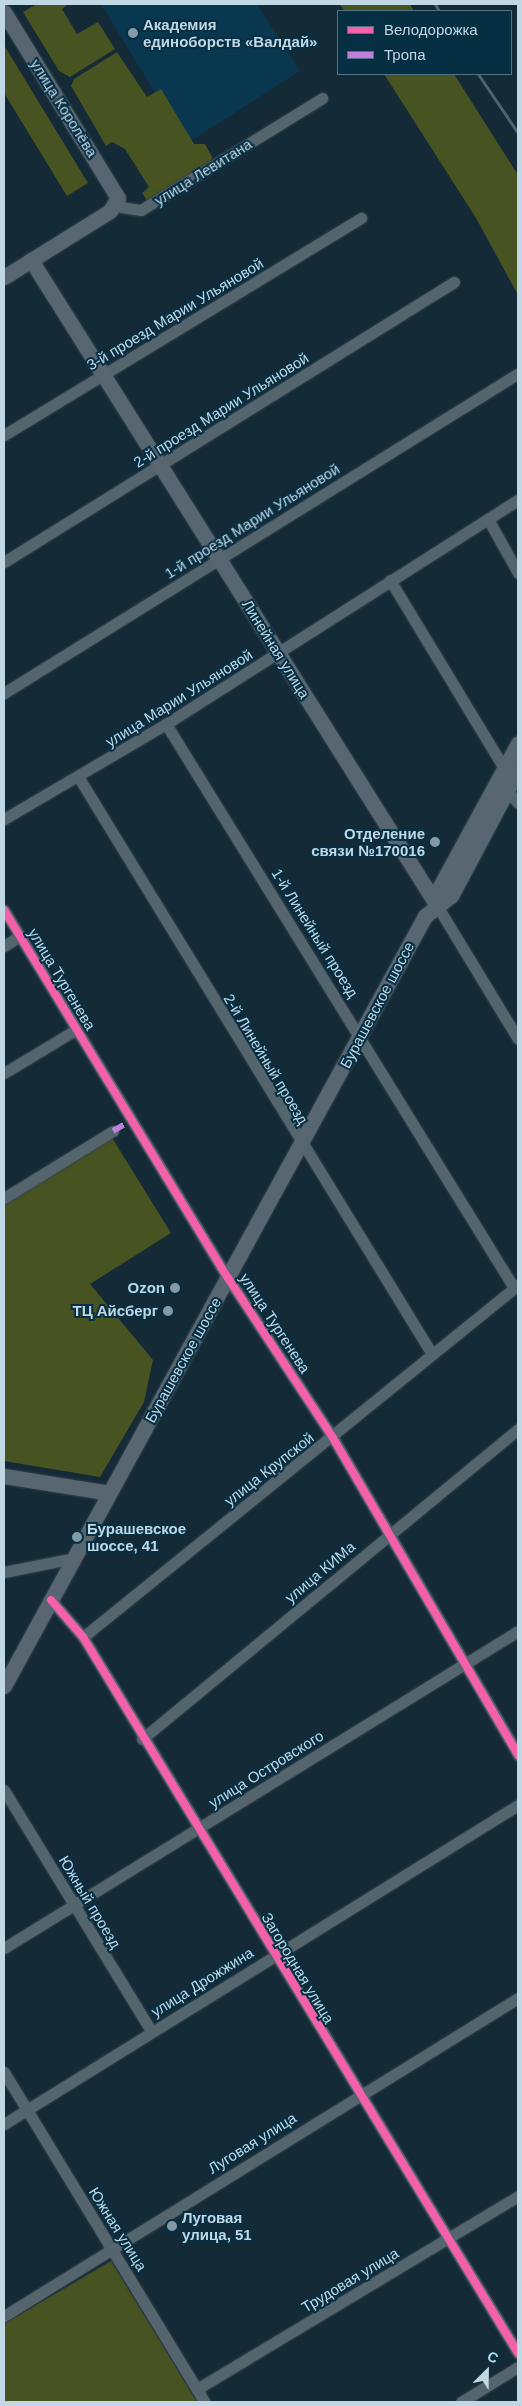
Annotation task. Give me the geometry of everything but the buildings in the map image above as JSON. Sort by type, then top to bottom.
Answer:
[{"type":"main road","name":"улица Королёва","points":[[4,12],[116,192],[115,206]]},
{"type":"main road","points":[[4,277],[115,206]]},
{"type":"main road","name":"Линейная улица","points":[[31,260],[436,904]]},
{"type":"main road","name":"Бурашевское шоссе","points":[[4,1686],[362,1035],[425,916],[436,904],[451,896],[507,790],[518,743]]},
{"type":"main road","name":"Бурашевское шоссе","points":[[436,904],[438,890],[511,769]]},
{"type":"main road","points":[[4,1476],[110,1494]]},
{"type":"street","name":"улица Левитана","points":[[115,206],[141,210],[322,98]]},
{"type":"street","name":"3-й проезд Марии Ульяновой","points":[[4,435],[361,218]]},
{"type":"street","name":"2-й проезд Марии Ульяновой","points":[[4,562],[454,282]]},
{"type":"street","name":"1-й проезд Марии Ульяновой","points":[[4,692],[517,374]]},
{"type":"street","name":"улица Марии Ульяновой","points":[[4,819],[79,778],[518,500]]},
{"type":"street","points":[[488,519],[518,573]]},
{"type":"street","points":[[390,580],[511,769]]},
{"type":"street","name":"1-й Линейный проезд","points":[[166,724],[362,1035],[516,1286]]},
{"type":"street","name":"2-й Линейный проезд","points":[[79,778],[301,1145],[432,1354]]},
{"type":"street","points":[[507,790],[518,803]]},
{"type":"street","name":"Линейная улица","points":[[436,904],[518,1039]]},
{"type":"street","name":"улица Тургенева","points":[[4,910],[228,1278],[333,1438],[518,1754]]},
{"type":"street","points":[[4,946],[20,936]]},
{"type":"street","points":[[4,1073],[77,1029]]},
{"type":"street","points":[[4,1198],[113,1131]]},
{"type":"street","name":"улица Крупской","points":[[83,1637],[333,1438],[516,1286]]},
{"type":"street","name":"улица КИМа","points":[[142,1739],[518,1429]]},
{"type":"street","points":[[4,1572],[74,1558]]},
{"type":"street","name":"Загородная улица","points":[[51,1600],[83,1637],[142,1739],[518,2353]]},
{"type":"street","name":"улица Островского","points":[[4,1948],[518,1631]]},
{"type":"street","name":"Южный проезд","points":[[4,1790],[151,2031]]},
{"type":"street","name":"улица Дрожжина","points":[[4,2124],[518,1804]]},
{"type":"street","name":"Луговая улица","points":[[4,2316],[518,1998]]},
{"type":"street","name":"Южная улица","points":[[4,2072],[205,2402]]},
{"type":"street","name":"Трудовая улица","points":[[198,2389],[518,2196]]},
{"type":"street","points":[[461,2402],[518,2367]]},
{"type":"shaded area","points":[[101,4],[257,4],[300,71],[186,144]]},
{"type":"green space","points":[[37,4],[69,4],[62,9],[77,34],[98,22],[115,49],[70,77],[59,71],[23,12]]},
{"type":"green space","points":[[340,4],[410,4],[413,10],[343,10]]},
{"type":"green space","points":[[4,45],[88,183],[67,196],[4,93]]},
{"type":"green space","points":[[117,52],[147,97],[161,89],[194,144],[205,144],[212,157],[211,163],[148,202],[142,193],[149,187],[125,149],[112,142],[106,146],[71,86],[74,79]]},
{"type":"green space","points":[[385,75],[455,75],[518,175],[518,295],[476,218]]},
{"type":"green space","points":[[111,1136],[171,1233],[90,1284],[153,1360],[144,1402],[100,1477],[4,1461],[4,1202]]},
{"type":"green space","points":[[111,2261],[197,2402],[4,2402],[4,2324]]},
{"type":"railway","points":[[435,4],[438,10]]},
{"type":"railway","points":[[479,75],[518,133]]},
{"type":"marked path","points":[[113,1131],[132,1120]]},
{"type":"cycle path","points":[[4,910],[228,1278],[333,1438],[518,1755]]},
{"type":"cycle path","points":[[51,1600],[83,1637],[518,2353]]},
{"type":"place","name":"Академия единоборств «Валдай»","points":[[133,33]]},
{"type":"place","name":"Отделение связи №170016","points":[[435,842]]},
{"type":"place","name":"Ozon","points":[[175,1288]]},
{"type":"place","name":"ТЦ Айсберг","points":[[168,1311]]},
{"type":"place","name":"Бурашевское шоссе, 41","points":[[77,1537]]},
{"type":"place","name":"Луговая улица, 51","points":[[172,2226]]}]
